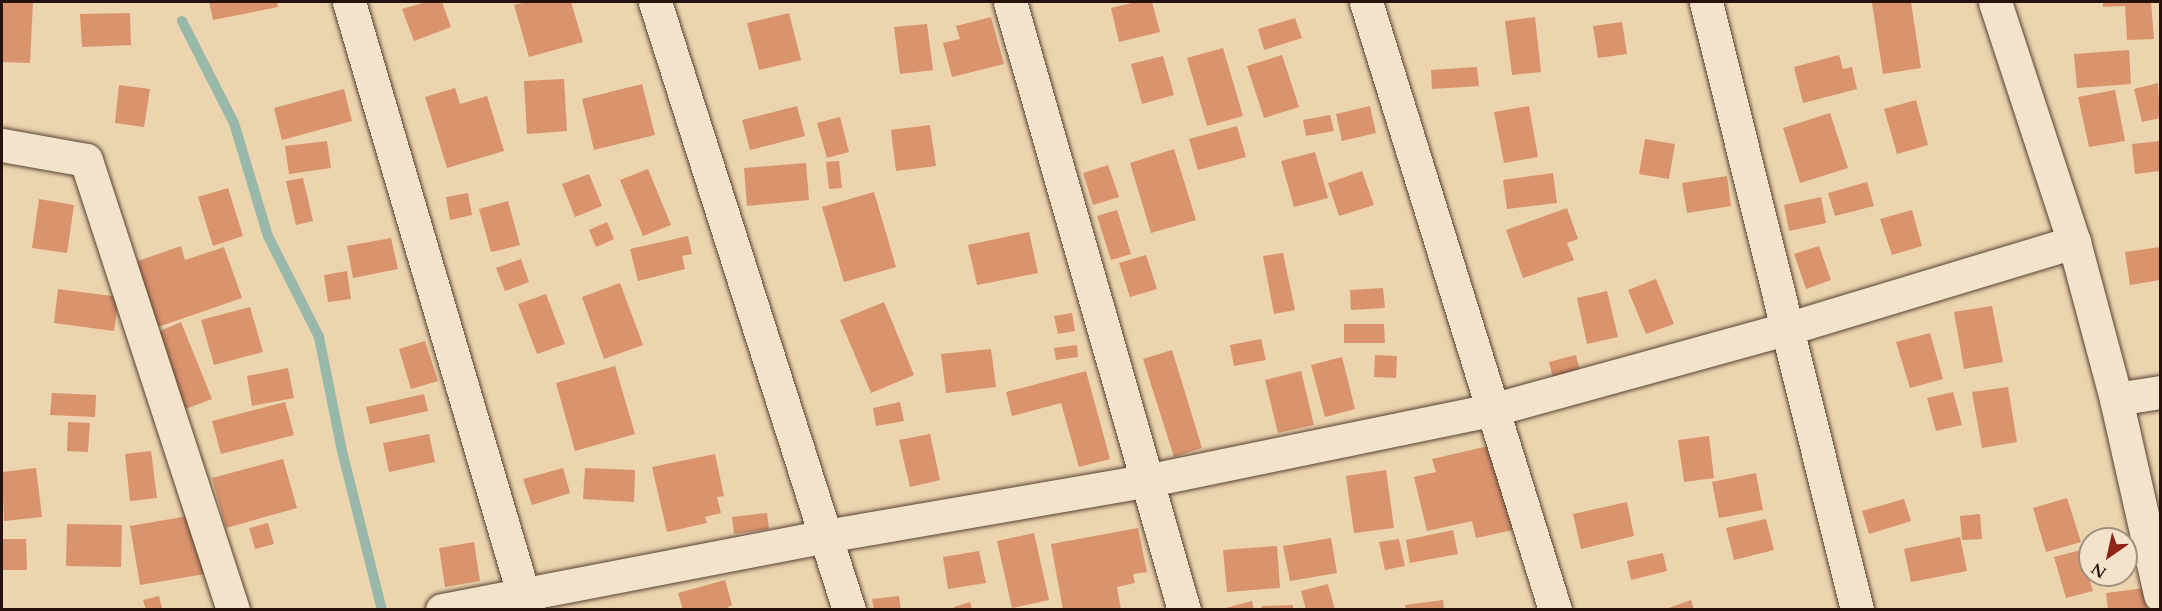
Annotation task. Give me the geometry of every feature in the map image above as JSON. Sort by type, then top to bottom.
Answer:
[{"type":"street","points":[[349,2],[524,601]]},
{"type":"street","points":[[655,2],[849,609]]},
{"type":"street","points":[[1010,2],[1145,481],[1184,609]]},
{"type":"street","points":[[1366,2],[1495,409],[1555,609]]},
{"type":"street","points":[[1707,2],[1857,609]]},
{"type":"street","points":[[1995,2],[2074,242],[2116,399],[2160,596]]},
{"type":"street","points":[[2,145],[86,160],[233,609]]},
{"type":"street","points":[[442,609],[524,601],[826,536],[1145,481],[1495,409],[1786,329],[2074,242]]},
{"type":"street","points":[[2116,399],[2160,392]]},
{"type":"building","points":[[2,2],[33,2],[30,63],[2,62]]},
{"type":"building","points":[[209,2],[277,2],[278,7],[213,20]]},
{"type":"building","points":[[426,2],[442,2],[451,27],[414,41],[402,9]]},
{"type":"building","points":[[527,2],[571,2],[583,42],[529,57],[514,5]]},
{"type":"building","points":[[1136,2],[1152,2],[1160,32],[1119,42],[1111,8]]},
{"type":"building","points":[[1911,2],[1921,68],[1883,74],[1872,3]]},
{"type":"building","points":[[2103,2],[2151,2],[2154,39],[2127,40],[2125,6],[2103,7]]},
{"type":"building","points":[[130,13],[131,45],[82,47],[80,14]]},
{"type":"building","points":[[789,13],[801,60],[759,70],[747,23]]},
{"type":"building","points":[[991,17],[1004,64],[952,77],[943,43],[960,39],[956,26]]},
{"type":"building","points":[[1535,17],[1541,72],[1512,75],[1505,21]]},
{"type":"building","points":[[1295,18],[1302,38],[1264,50],[1258,29]]},
{"type":"building","points":[[1622,22],[1627,54],[1598,58],[1593,26]]},
{"type":"building","points":[[927,24],[933,70],[900,74],[894,27]]},
{"type":"building","points":[[1223,48],[1243,116],[1207,126],[1187,58]]},
{"type":"building","points":[[2129,50],[2131,84],[2077,88],[2074,54]]},
{"type":"building","points":[[1282,55],[1299,107],[1264,118],[1247,66]]},
{"type":"building","points":[[1839,55],[1843,69],[1852,67],[1857,89],[1803,103],[1794,67]]},
{"type":"building","points":[[1163,56],[1174,95],[1142,104],[1131,64]]},
{"type":"building","points":[[1477,67],[1479,86],[1432,89],[1431,70]]},
{"type":"building","points":[[564,79],[567,131],[527,134],[524,81]]},
{"type":"building","points":[[2158,83],[2160,118],[2142,122],[2134,89]]},
{"type":"building","points":[[642,84],[655,135],[594,150],[582,99]]},
{"type":"building","points":[[119,85],[150,89],[144,127],[115,123]]},
{"type":"building","points":[[455,88],[460,104],[487,96],[504,151],[447,168],[425,97]]},
{"type":"building","points":[[344,89],[352,121],[282,140],[274,108]]},
{"type":"building","points":[[2115,90],[2125,141],[2089,147],[2078,97]]},
{"type":"building","points":[[1916,100],[1928,145],[1897,154],[1884,109]]},
{"type":"building","points":[[797,106],[805,136],[750,150],[742,120]]},
{"type":"building","points":[[1370,106],[1376,133],[1342,141],[1336,114]]},
{"type":"building","points":[[1529,106],[1538,157],[1504,163],[1494,112]]},
{"type":"building","points":[[1830,113],[1848,168],[1800,183],[1783,128]]},
{"type":"building","points":[[1330,115],[1334,131],[1306,136],[1303,120]]},
{"type":"building","points":[[840,117],[849,152],[827,158],[817,123]]},
{"type":"building","points":[[930,125],[936,166],[896,171],[891,130]]},
{"type":"building","points":[[1237,126],[1246,157],[1198,170],[1189,139]]},
{"type":"building","points":[[1645,139],[1675,144],[1669,179],[1639,174]]},
{"type":"building","points":[[327,141],[331,168],[289,174],[285,146]]},
{"type":"building","points":[[2160,141],[2160,171],[2135,174],[2132,144]]},
{"type":"building","points":[[1174,149],[1196,220],[1151,233],[1130,163]]},
{"type":"building","points":[[1315,152],[1328,198],[1294,207],[1281,161]]},
{"type":"building","points":[[839,161],[842,188],[829,189],[826,162]]},
{"type":"building","points":[[806,163],[809,200],[747,206],[744,168]]},
{"type":"building","points":[[1108,165],[1119,197],[1093,205],[1083,173]]},
{"type":"building","points":[[648,169],[671,225],[643,236],[620,180]]},
{"type":"building","points":[[1362,171],[1374,205],[1339,216],[1328,183]]},
{"type":"building","points":[[1553,173],[1557,203],[1507,209],[1503,180]]},
{"type":"building","points":[[589,174],[602,206],[575,217],[562,184]]},
{"type":"building","points":[[1727,176],[1731,206],[1687,213],[1682,183]]},
{"type":"building","points":[[303,178],[313,221],[296,225],[286,181]]},
{"type":"building","points":[[1867,182],[1874,206],[1835,216],[1828,193]]},
{"type":"building","points":[[228,188],[243,236],[213,246],[198,197]]},
{"type":"building","points":[[874,192],[896,267],[844,282],[822,207]]},
{"type":"building","points":[[468,193],[472,215],[450,220],[446,197]]},
{"type":"building","points":[[1821,197],[1826,223],[1789,231],[1784,205]]},
{"type":"building","points":[[39,199],[74,205],[67,253],[32,248]]},
{"type":"building","points":[[508,201],[520,245],[491,252],[479,209]]},
{"type":"building","points":[[1567,208],[1578,239],[1567,243],[1574,260],[1523,278],[1506,230]]},
{"type":"building","points":[[1117,210],[1131,254],[1111,260],[1097,216]]},
{"type":"building","points":[[1912,210],[1922,246],[1892,255],[1880,219]]},
{"type":"building","points":[[607,222],[614,239],[596,247],[589,230]]},
{"type":"building","points":[[1029,232],[1038,273],[977,285],[968,245]]},
{"type":"building","points":[[688,236],[692,254],[682,256],[685,269],[638,281],[630,249]]},
{"type":"building","points":[[391,238],[398,269],[353,278],[347,246]]},
{"type":"building","points":[[181,246],[185,260],[224,247],[242,298],[158,327],[135,262]]},
{"type":"building","points":[[1819,246],[1831,280],[1806,289],[1794,254]]},
{"type":"building","points":[[2160,247],[2160,280],[2130,285],[2125,252]]},
{"type":"building","points":[[1283,253],[1295,310],[1274,314],[1263,256]]},
{"type":"building","points":[[1146,255],[1157,289],[1130,297],[1119,263]]},
{"type":"building","points":[[521,259],[529,282],[505,291],[496,268]]},
{"type":"building","points":[[347,271],[351,299],[328,302],[324,275]]},
{"type":"building","points":[[1656,279],[1674,324],[1646,334],[1628,290]]},
{"type":"building","points":[[620,283],[643,345],[604,359],[582,297]]},
{"type":"building","points":[[1383,288],[1385,308],[1351,310],[1350,290]]},
{"type":"building","points":[[58,289],[119,297],[114,331],[54,323]]},
{"type":"building","points":[[1607,291],[1618,337],[1587,344],[1577,298]]},
{"type":"building","points":[[546,294],[565,344],[537,354],[518,304]]},
{"type":"building","points":[[884,302],[914,375],[871,393],[840,320]]},
{"type":"building","points":[[1992,306],[2003,362],[1964,369],[1954,312]]},
{"type":"building","points":[[250,307],[263,352],[214,365],[201,320]]},
{"type":"building","points":[[1072,313],[1075,331],[1058,334],[1054,316]]},
{"type":"building","points":[[181,322],[212,399],[180,411],[151,335]]},
{"type":"building","points":[[1344,324],[1384,324],[1385,343],[1344,343]]},
{"type":"building","points":[[1930,333],[1943,379],[1910,388],[1896,342]]},
{"type":"building","points":[[1261,339],[1266,360],[1234,366],[1230,345]]},
{"type":"building","points":[[425,341],[438,381],[411,389],[399,349]]},
{"type":"building","points":[[1077,345],[1078,357],[1056,360],[1054,348]]},
{"type":"building","points":[[991,349],[996,387],[946,393],[941,354]]},
{"type":"building","points":[[1172,350],[1202,448],[1174,457],[1143,359]]},
{"type":"building","points":[[1375,355],[1397,356],[1396,378],[1374,377]]},
{"type":"building","points":[[1576,355],[1582,380],[1555,386],[1549,362]]},
{"type":"building","points":[[1342,357],[1355,409],[1325,417],[1311,365]]},
{"type":"building","points":[[615,366],[635,434],[575,451],[556,383]]},
{"type":"building","points":[[288,368],[294,398],[252,406],[247,376]]},
{"type":"building","points":[[1086,371],[1110,459],[1079,467],[1061,403],[1012,416],[1006,392]]},
{"type":"building","points":[[1301,371],[1314,425],[1278,433],[1265,380]]},
{"type":"building","points":[[2008,387],[2017,442],[1982,448],[1972,392]]},
{"type":"building","points":[[1953,392],[1962,425],[1936,431],[1927,398]]},
{"type":"building","points":[[52,393],[96,395],[95,417],[50,415]]},
{"type":"building","points":[[424,394],[428,411],[370,424],[366,407]]},
{"type":"building","points":[[285,402],[294,435],[221,454],[212,421]]},
{"type":"building","points":[[900,402],[904,421],[876,426],[873,408]]},
{"type":"building","points":[[68,422],[90,423],[88,452],[67,451]]},
{"type":"building","points":[[429,434],[435,462],[389,472],[383,443]]},
{"type":"building","points":[[930,434],[940,480],[910,487],[899,440]]},
{"type":"building","points":[[1709,436],[1714,478],[1684,482],[1678,440]]},
{"type":"building","points":[[1493,445],[1513,530],[1476,538],[1472,521],[1427,531],[1414,477],[1436,472],[1432,459]]},
{"type":"building","points":[[151,451],[157,498],[130,501],[125,454]]},
{"type":"building","points":[[715,454],[724,496],[717,497],[721,513],[705,517],[707,523],[667,532],[652,467]]},
{"type":"building","points":[[283,459],[297,508],[226,528],[212,478]]},
{"type":"building","points":[[36,468],[42,517],[4,521],[2,472]]},
{"type":"building","points":[[563,468],[570,493],[532,505],[523,479]]},
{"type":"building","points":[[585,468],[635,470],[634,502],[583,499]]},
{"type":"building","points":[[1386,470],[1394,528],[1354,533],[1346,476]]},
{"type":"building","points":[[1756,473],[1763,510],[1719,518],[1712,482]]},
{"type":"building","points":[[2067,498],[2078,533],[2078,543],[2046,552],[2033,508]]},
{"type":"building","points":[[1904,499],[1911,521],[1869,534],[1862,511]]},
{"type":"building","points":[[1627,502],[1634,536],[1581,549],[1573,514]]},
{"type":"building","points":[[767,513],[769,529],[734,534],[732,517]]},
{"type":"building","points":[[1980,514],[1982,539],[1962,540],[1960,516]]},
{"type":"building","points":[[194,515],[205,574],[140,585],[130,526]]},
{"type":"building","points":[[1766,519],[1774,550],[1734,560],[1726,528]]},
{"type":"building","points":[[268,523],[274,544],[255,549],[249,528]]},
{"type":"building","points":[[67,524],[122,525],[121,567],[66,566]]},
{"type":"building","points":[[1138,528],[1147,572],[1133,574],[1135,583],[1117,587],[1121,610],[1063,610],[1051,544]]},
{"type":"building","points":[[1453,530],[1458,554],[1410,563],[1406,540]]},
{"type":"building","points":[[1034,533],[1049,600],[1012,608],[997,541]]},
{"type":"building","points":[[1960,537],[1967,571],[1911,582],[1904,549]]},
{"type":"building","points":[[1331,538],[1337,573],[1290,581],[1283,546]]},
{"type":"building","points":[[2,539],[26,539],[27,570],[2,570]]},
{"type":"building","points":[[1399,539],[1405,566],[1385,570],[1379,542]]},
{"type":"building","points":[[474,542],[480,581],[445,587],[439,548]]},
{"type":"building","points":[[1277,546],[1280,588],[1227,592],[1223,550]]},
{"type":"building","points":[[979,551],[986,583],[948,589],[943,557]]},
{"type":"building","points":[[2078,551],[2078,587],[2092,587],[2093,591],[2066,598],[2054,557]]},
{"type":"building","points":[[1663,553],[1667,571],[1631,580],[1627,561]]},
{"type":"building","points":[[725,580],[732,605],[723,610],[683,610],[678,593]]},
{"type":"building","points":[[1328,584],[1335,610],[1306,610],[1301,591]]},
{"type":"building","points":[[2145,588],[2147,608],[2108,610],[2106,593]]},
{"type":"building","points":[[159,596],[162,608],[146,610],[143,600]]},
{"type":"building","points":[[899,596],[901,610],[874,610],[872,599]]},
{"type":"building","points":[[1443,600],[1444,610],[1406,610],[1405,605]]},
{"type":"building","points":[[1691,600],[1694,610],[1666,610],[1666,609]]},
{"type":"building","points":[[1252,601],[1254,610],[1222,610],[1222,609]]},
{"type":"building","points":[[970,602],[972,610],[954,610],[954,607]]},
{"type":"building","points":[[1293,605],[1293,610],[1262,610],[1261,606]]},
{"type":"waterway","points":[[182,21],[234,123],[268,236],[319,337],[342,451],[382,610]]}]
